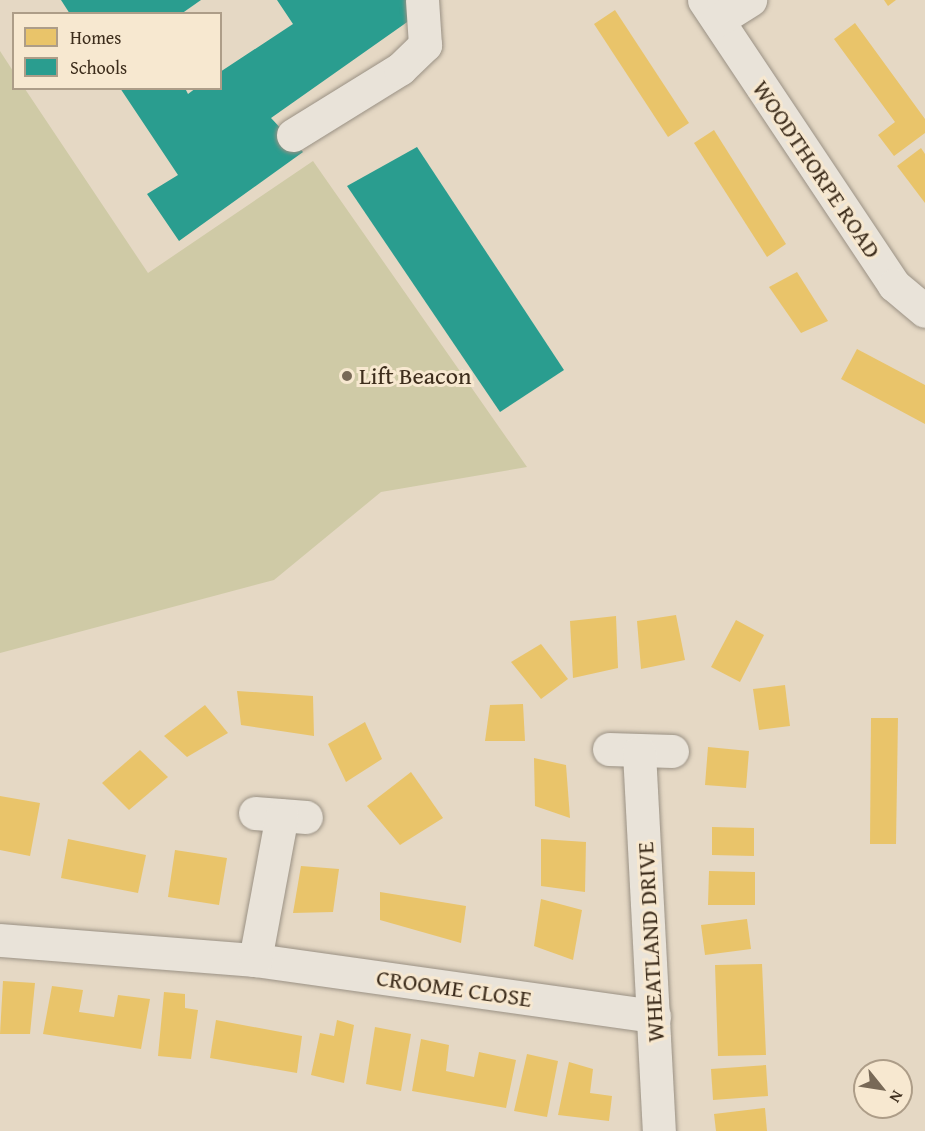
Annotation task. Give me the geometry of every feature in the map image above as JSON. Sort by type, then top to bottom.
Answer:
[{"type":"street","points":[[292,135],[400,69],[425,45],[422,0]]},
{"type":"street","name":"WOODTHORPE ROAD","points":[[750,0],[711,10],[894,285],[925,311]]},
{"type":"street","name":"WHEATLAND DRIVE","points":[[659,1131],[654,1016],[624,751],[672,751]]},
{"type":"street","points":[[255,960],[281,815]]},
{"type":"street","name":"CROOME CLOSE","points":[[0,940],[255,960],[654,1016]]},
{"type":"shaded area","points":[[0,51],[12,69],[12,90],[26,90],[148,273],[313,161],[527,467],[381,492],[274,580],[0,653]]},
{"type":"building: Homes","points":[[884,0],[896,0],[888,6]]},
{"type":"building: Homes","points":[[615,10],[689,123],[668,137],[594,24]]},
{"type":"building: Homes","points":[[855,23],[925,119],[925,133],[894,156],[878,135],[895,122],[834,39]]},
{"type":"building: Homes","points":[[714,130],[786,244],[767,257],[694,143]]},
{"type":"building: Homes","points":[[921,148],[925,154],[925,203],[897,166]]},
{"type":"building: Homes","points":[[797,272],[828,321],[801,333],[769,287]]},
{"type":"building: Homes","points":[[857,349],[925,385],[925,424],[841,379]]},
{"type":"building: Homes","points":[[676,615],[685,660],[641,669],[637,621]]},
{"type":"building: Homes","points":[[616,616],[618,668],[573,678],[570,621]]},
{"type":"building: Homes","points":[[736,620],[764,635],[740,682],[711,667]]},
{"type":"building: Homes","points":[[541,644],[568,679],[541,699],[511,662]]},
{"type":"building: Homes","points":[[785,685],[790,726],[759,730],[753,689]]},
{"type":"building: Homes","points":[[237,691],[313,696],[314,736],[241,725]]},
{"type":"building: Homes","points":[[523,704],[525,741],[485,741],[490,705]]},
{"type":"building: Homes","points":[[205,705],[228,733],[187,757],[164,736]]},
{"type":"building: Homes","points":[[871,718],[898,718],[896,844],[870,844]]},
{"type":"building: Homes","points":[[365,722],[382,759],[346,782],[328,744]]},
{"type":"building: Homes","points":[[708,747],[749,751],[746,788],[705,785]]},
{"type":"building: Homes","points":[[140,750],[168,777],[129,810],[102,783]]},
{"type":"building: Homes","points":[[534,758],[566,765],[570,818],[535,806]]},
{"type":"building: Homes","points":[[411,772],[443,818],[400,845],[367,806]]},
{"type":"building: Homes","points":[[0,796],[40,803],[30,856],[0,850]]},
{"type":"building: Homes","points":[[712,827],[754,828],[754,856],[712,855]]},
{"type":"building: Homes","points":[[68,839],[146,855],[138,893],[61,878]]},
{"type":"building: Homes","points":[[541,839],[586,842],[585,892],[541,886]]},
{"type":"building: Homes","points":[[175,850],[227,858],[219,905],[168,897]]},
{"type":"building: Homes","points":[[301,866],[339,869],[333,912],[293,913]]},
{"type":"building: Homes","points":[[709,871],[755,872],[755,905],[708,905]]},
{"type":"building: Homes","points":[[380,892],[466,906],[461,943],[380,920]]},
{"type":"building: Homes","points":[[541,899],[582,910],[573,960],[534,946]]},
{"type":"building: Homes","points":[[747,919],[751,949],[705,955],[701,925]]},
{"type":"building: Homes","points":[[762,964],[766,1055],[718,1056],[715,965]]},
{"type":"building: Homes","points":[[3,981],[35,983],[30,1034],[0,1034]]},
{"type":"building: Homes","points":[[52,986],[83,990],[79,1012],[114,1017],[118,995],[150,999],[141,1049],[43,1034]]},
{"type":"building: Homes","points":[[164,992],[185,994],[185,1008],[198,1010],[191,1059],[158,1056]]},
{"type":"building: Homes","points":[[216,1020],[302,1036],[297,1073],[210,1058]]},
{"type":"building: Homes","points":[[337,1020],[354,1025],[344,1083],[311,1075],[320,1033],[334,1036]]},
{"type":"building: Homes","points":[[375,1027],[411,1034],[401,1091],[366,1084]]},
{"type":"building: Homes","points":[[421,1039],[449,1045],[446,1071],[474,1077],[479,1052],[516,1060],[506,1108],[412,1091]]},
{"type":"building: Homes","points":[[527,1054],[558,1061],[547,1117],[514,1111]]},
{"type":"building: Homes","points":[[569,1062],[593,1069],[590,1093],[612,1096],[609,1121],[558,1115]]},
{"type":"building: Homes","points":[[766,1065],[768,1096],[713,1100],[711,1069]]},
{"type":"building: Homes","points":[[765,1108],[767,1131],[716,1131],[714,1114]]},
{"type":"building: Schools","points":[[61,0],[201,0],[184,12],[69,12]]},
{"type":"building: Schools","points":[[277,0],[412,0],[420,13],[271,118],[303,152],[179,241],[147,194],[178,175],[121,90],[186,90],[188,94],[193,90],[222,90],[222,71],[293,24]]},
{"type":"building: Schools","points":[[417,147],[564,370],[500,412],[347,186]]},
{"type":"place","name":"Lift Beacon","points":[[347,376]]}]
